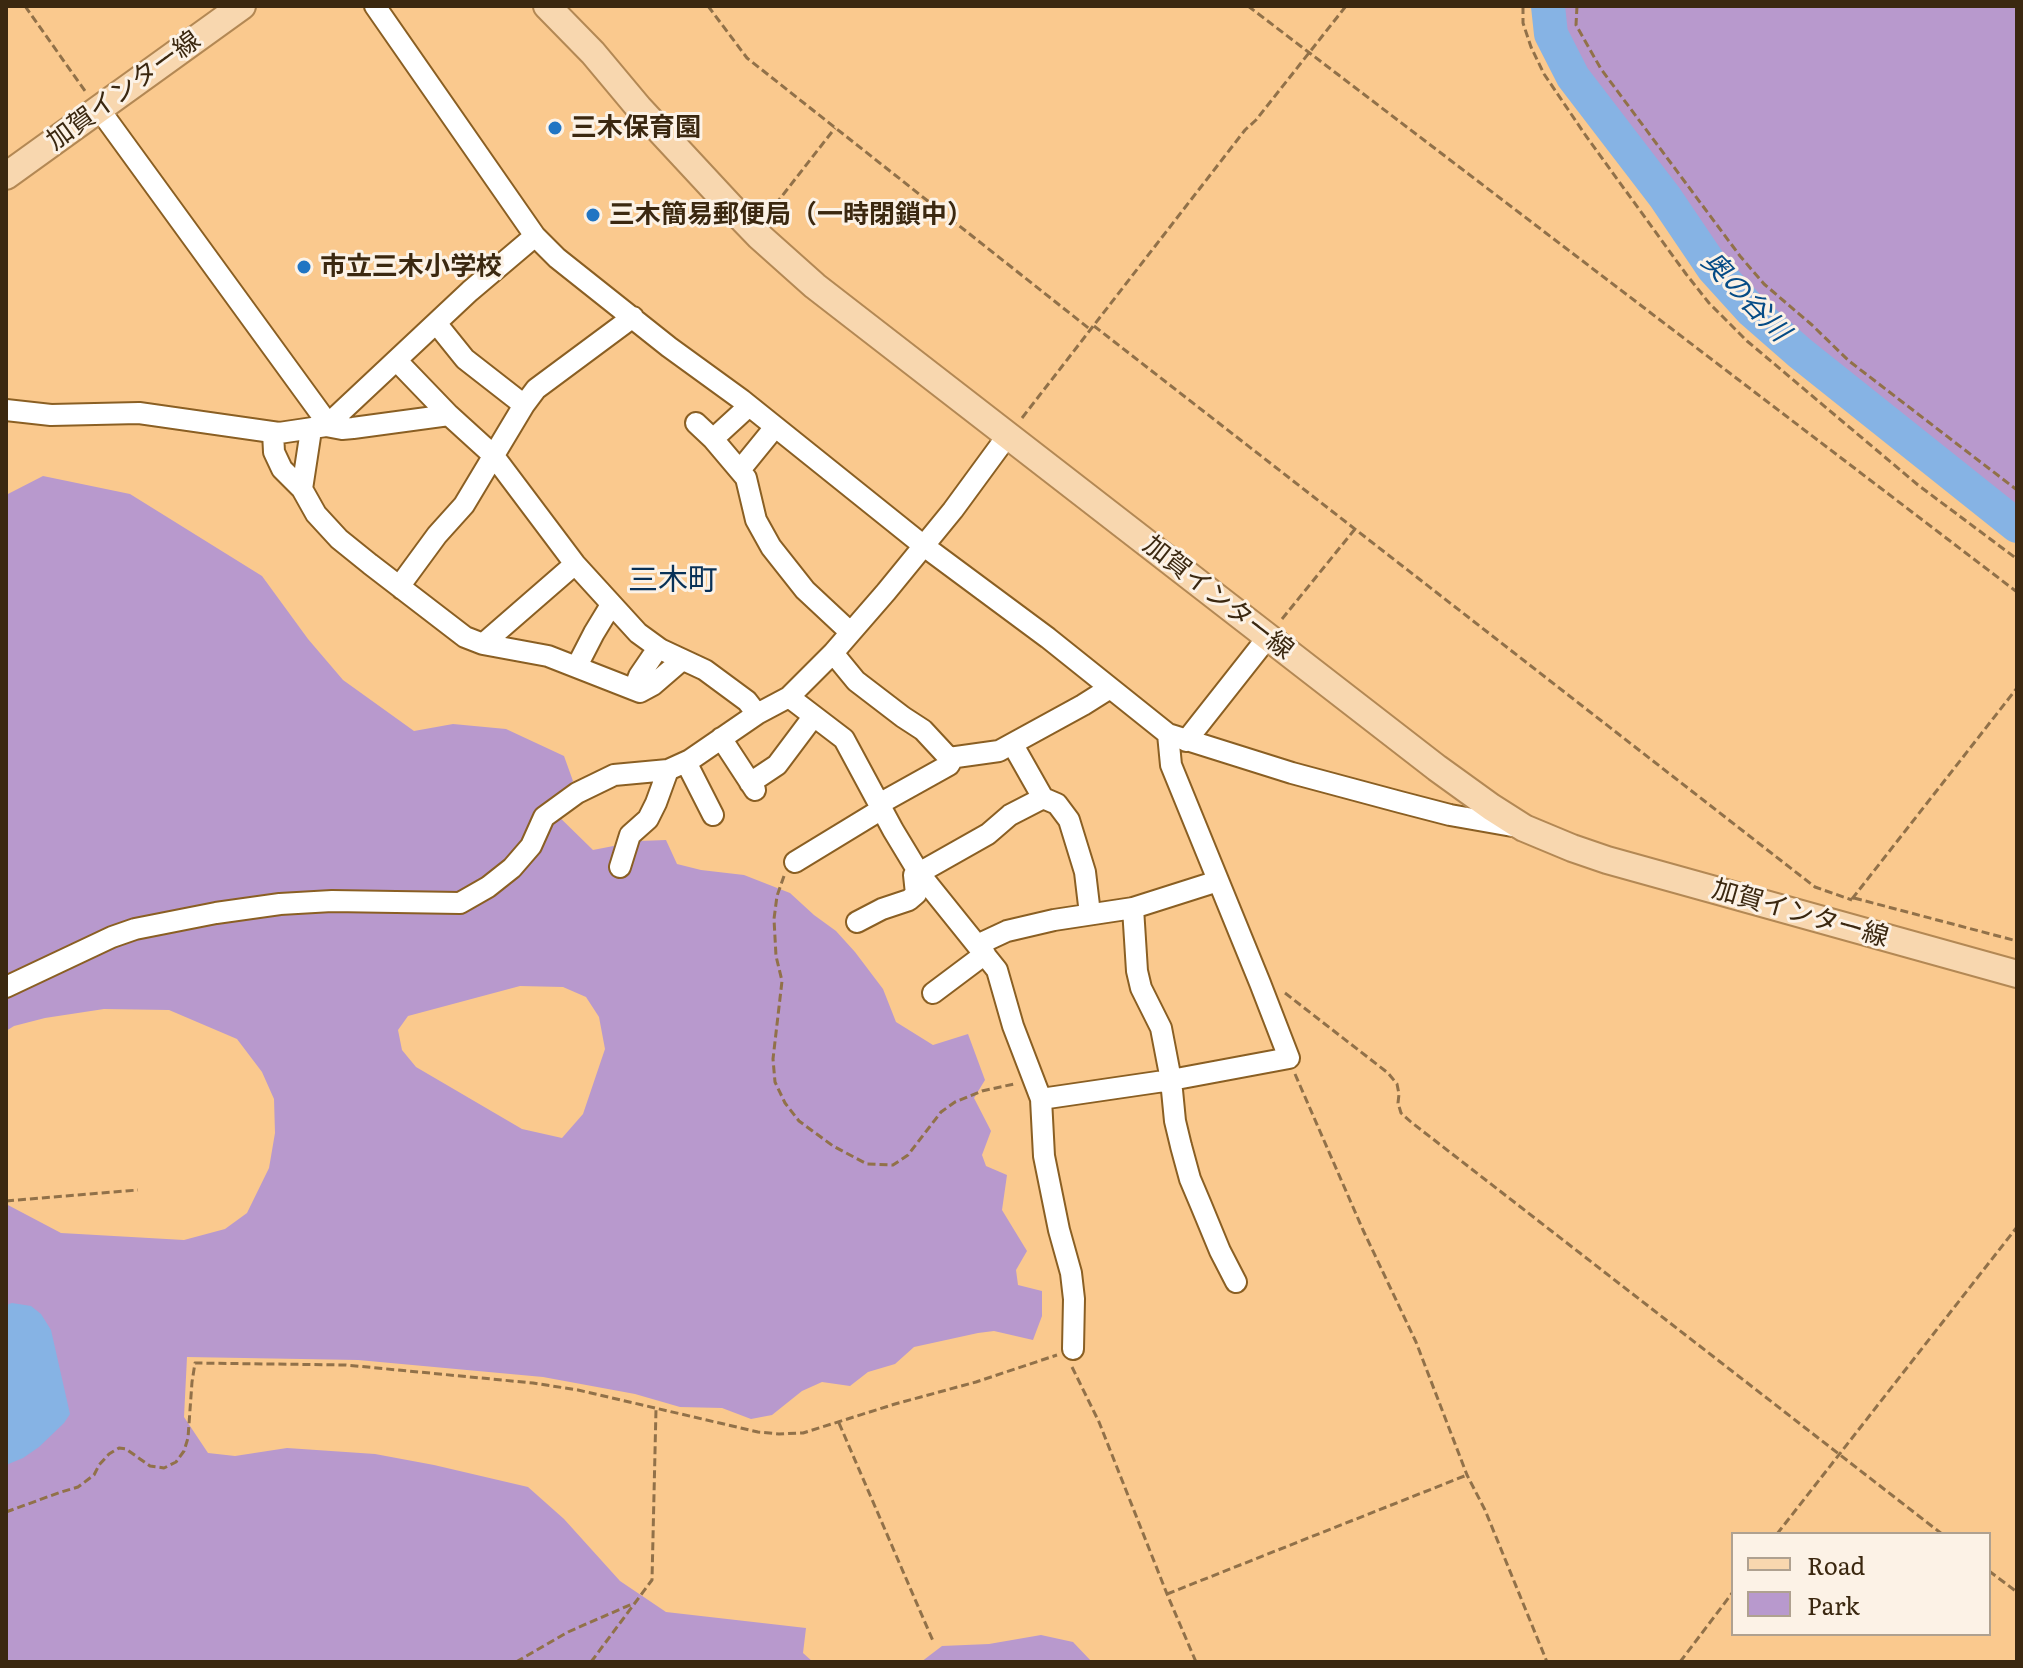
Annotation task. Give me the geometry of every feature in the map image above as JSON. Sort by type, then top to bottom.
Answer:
[{"type":"main road","name":"加賀インター線","points":[[6,176],[242,6]]},
{"type":"main road","name":"加賀インター線","points":[[547,6],[754,231],[815,286],[1437,768],[1524,828],[1607,860],[2017,974]]},
{"type":"street","points":[[375,6],[535,236],[557,258],[924,546],[1177,738],[1438,812],[1524,828]]},
{"type":"street","points":[[99,109],[321,414],[302,489]]},
{"type":"street","points":[[318,428],[535,236]]},
{"type":"street","points":[[402,589],[404,580],[437,535],[464,505],[536,389],[633,317]]},
{"type":"street","points":[[436,323],[465,359],[524,405]]},
{"type":"street","points":[[397,361],[493,455],[575,564],[638,633],[660,649],[705,670],[747,701],[757,714]]},
{"type":"street","points":[[713,439],[749,406]]},
{"type":"street","points":[[6,410],[51,415],[139,413],[273,432],[342,429],[449,415]]},
{"type":"street","points":[[696,423],[746,478],[756,520],[771,547],[805,590],[850,632]]},
{"type":"street","points":[[740,470],[775,427]]},
{"type":"street","points":[[273,432],[274,452],[282,469],[302,489],[316,514],[339,539],[465,637],[483,644],[548,656],[640,692],[682,660]]},
{"type":"street","points":[[6,987],[112,937],[135,929],[216,913],[332,901],[460,903],[512,868],[531,846],[544,817],[577,793],[614,775],[677,766],[789,697],[833,653],[924,546],[1008,435]]},
{"type":"street","points":[[483,644],[575,564]]},
{"type":"street","points":[[577,666],[611,605]]},
{"type":"street","points":[[1037,1090],[1171,1080],[1289,1058],[1171,765],[1177,738],[1268,637]]},
{"type":"street","points":[[634,689],[639,676],[660,649]]},
{"type":"street","points":[[833,653],[856,681],[923,730],[949,758],[999,751],[1013,745],[1110,688]]},
{"type":"street","points":[[789,697],[844,739],[918,871],[997,970],[1013,1026],[1037,1090],[1044,1156],[1071,1273],[1073,1349]]},
{"type":"street","points":[[721,738],[752,787],[777,765],[813,717]]},
{"type":"street","points":[[1013,745],[1043,798],[1057,804],[1069,820],[1085,872],[1090,914]]},
{"type":"street","points":[[795,862],[949,765],[953,758]]},
{"type":"street","points":[[677,766],[713,815]]},
{"type":"street","points":[[620,867],[630,835],[648,819],[677,766]]},
{"type":"street","points":[[857,922],[909,900],[916,894],[914,875],[918,871],[988,834],[1010,815],[1043,798]]},
{"type":"street","points":[[933,993],[981,949],[1007,931],[1133,908],[1218,881]]},
{"type":"street","points":[[1133,908],[1137,971],[1141,988],[1161,1028],[1175,1121],[1190,1179],[1236,1282]]},
{"type":"path","points":[[25,6],[99,109]]},
{"type":"path","points":[[708,6],[747,58],[1815,887],[1843,898],[2017,941]]},
{"type":"path","points":[[1248,6],[2017,592]]},
{"type":"path","points":[[1029,410],[1245,130],[1346,6]]},
{"type":"path","points":[[1523,6],[1523,23],[1544,74],[1667,249],[1709,303],[1747,341],[1918,485],[2017,559]]},
{"type":"path","points":[[1577,6],[1576,25],[1601,69],[1764,284],[1856,367],[2017,490]]},
{"type":"path","points":[[754,231],[835,128]]},
{"type":"path","points":[[1268,637],[1355,529]]},
{"type":"path","points":[[1853,898],[2017,688]]},
{"type":"path","points":[[795,862],[783,877],[774,919],[776,956],[782,981],[773,1059],[775,1082],[785,1103],[799,1121],[833,1146],[867,1164],[893,1165],[908,1155],[941,1112],[955,1102],[982,1091],[1037,1090]]},
{"type":"path","points":[[1260,983],[1283,992],[1388,1073],[1397,1084],[1401,1113],[1411,1122],[1939,1532]]},
{"type":"path","points":[[1289,1058],[1363,1230],[1416,1342],[1467,1475],[1485,1510],[1547,1662]]},
{"type":"path","points":[[6,1201],[138,1190]]},
{"type":"path","points":[[1779,1532],[2017,1227]]},
{"type":"path","points":[[6,1512],[78,1487],[94,1475],[109,1454],[119,1448],[126,1449],[150,1466],[164,1468],[176,1462],[188,1438],[195,1363],[346,1365],[459,1375],[578,1390],[758,1432],[779,1434],[803,1433],[839,1423],[1038,1363],[1073,1349],[1072,1368],[1099,1422],[1196,1662]]},
{"type":"path","points":[[591,1662],[652,1580],[656,1409]]},
{"type":"path","points":[[839,1423],[933,1641]]},
{"type":"path","points":[[1167,1594],[1467,1475]]},
{"type":"path","points":[[1991,1572],[2017,1592]]},
{"type":"path","points":[[1680,1662],[1731,1595]]},
{"type":"path","points":[[516,1662],[568,1632],[636,1602]]},
{"type":"green space","points":[[1563,6],[2017,6],[2017,511],[1809,346],[1732,278],[1648,155],[1575,56],[1563,24]]},
{"type":"green space","points":[[43,476],[130,494],[262,576],[308,639],[343,680],[414,731],[453,724],[506,729],[564,756],[573,781],[548,806],[593,850],[639,841],[666,840],[677,864],[744,875],[790,893],[836,931],[855,952],[883,989],[896,1022],[933,1045],[968,1034],[985,1080],[974,1098],[991,1131],[982,1155],[986,1166],[1007,1175],[1002,1210],[1027,1251],[1016,1270],[1018,1285],[1042,1291],[1042,1316],[1033,1340],[994,1331],[914,1347],[895,1364],[868,1372],[850,1386],[822,1382],[802,1391],[772,1415],[751,1419],[722,1408],[680,1407],[635,1394],[543,1377],[358,1360],[187,1357],[184,1417],[208,1453],[235,1456],[287,1448],[375,1454],[528,1487],[564,1519],[620,1581],[666,1612],[806,1628],[803,1653],[813,1662],[6,1662],[6,1204],[61,1233],[184,1240],[225,1229],[247,1213],[269,1168],[275,1133],[274,1099],[262,1072],[237,1039],[169,1010],[104,1009],[45,1018],[6,1031],[6,495]],"holes":[[[520,986],[563,987],[586,997],[599,1017],[605,1049],[583,1114],[562,1138],[522,1129],[416,1067],[402,1050],[398,1030],[408,1016]]]},
{"type":"green space","points":[[1041,1635],[1073,1642],[1092,1662],[921,1662],[942,1646],[989,1644]]},
{"type":"water","points":[[6,1305],[31,1306],[41,1314],[51,1330],[70,1414],[39,1447],[6,1465]]},
{"type":"waterway","name":"奥の谷川","points":[[1548,6],[1551,34],[1573,77],[1665,197],[1713,268],[1752,311],[1800,353],[2017,526]]},
{"type":"place","name":"三木保育園","points":[[555,128]]},
{"type":"place","name":"三木簡易郵便局（一時閉鎖中）","points":[[593,215]]},
{"type":"place","name":"市立三木小学校","points":[[304,267]]},
{"type":"district","name":"三木町","points":[[673,581]]}]
